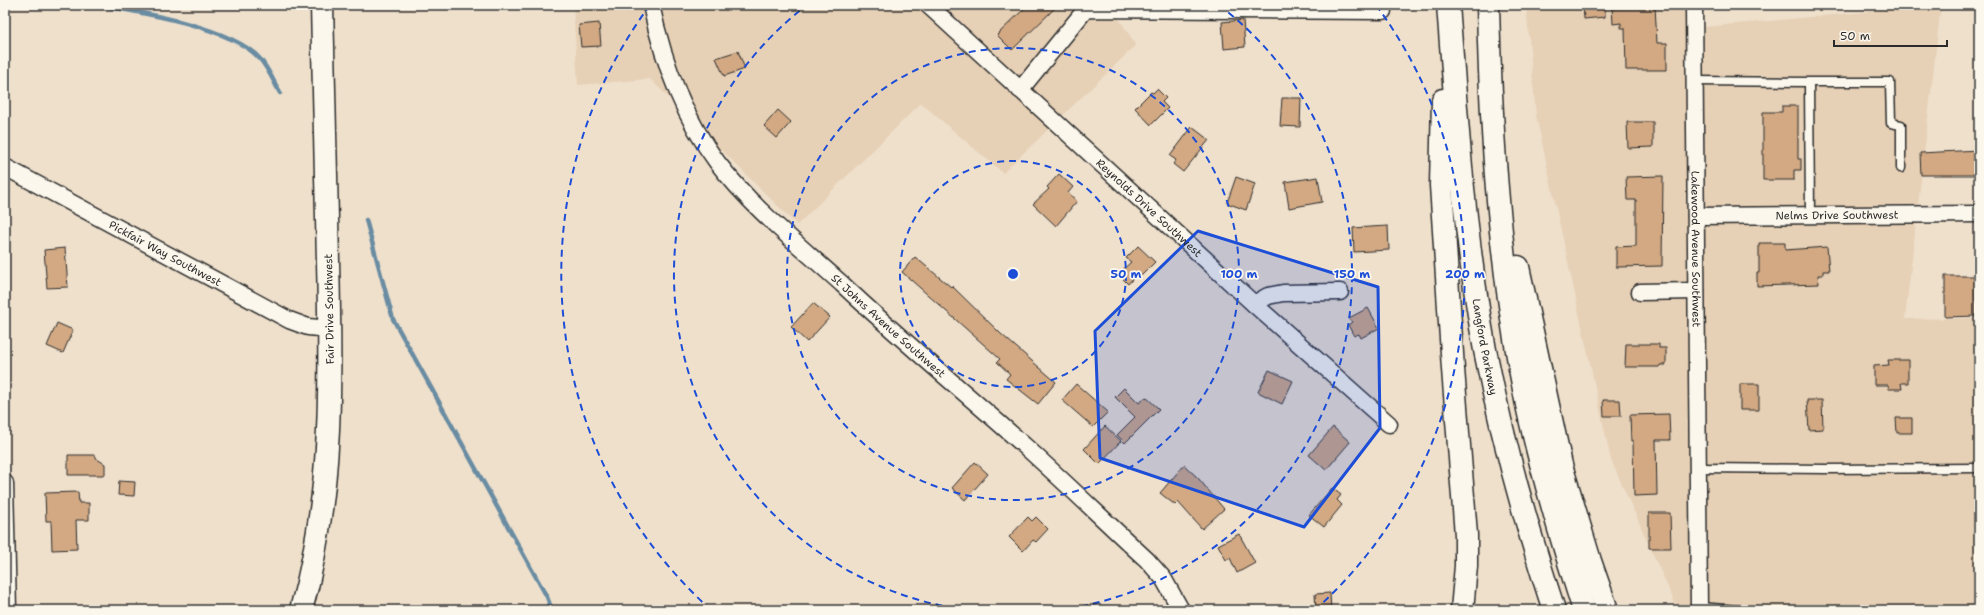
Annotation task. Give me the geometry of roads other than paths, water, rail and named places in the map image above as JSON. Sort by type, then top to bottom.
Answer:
[{"type":"main road","name":"Fair Drive Southwest","points":[[301,610],[309,582],[322,510],[329,433],[330,329],[322,5]]},
{"type":"main road","points":[[1447,5],[1441,185],[1466,535],[1466,574],[1462,610]]},
{"type":"main road","name":"Langford Parkway","points":[[1447,5],[1462,183],[1485,349],[1519,494],[1554,610]]},
{"type":"main road","points":[[1488,5],[1494,164],[1510,303],[1527,404],[1542,468],[1559,532],[1584,610]]},
{"type":"main road","points":[[1494,164],[1561,465],[1607,610]]},
{"type":"street","name":"St Johns Avenue Southwest","points":[[651,5],[658,40],[673,85],[690,120],[716,161],[743,192],[897,336],[1026,448],[1148,560],[1163,578],[1181,610]]},
{"type":"street","name":"Reynolds Drive Southwest","points":[[928,5],[1254,304],[1389,424]]},
{"type":"street","name":"Lakewood Avenue Southwest","points":[[1694,5],[1699,608]]},
{"type":"street","points":[[1020,90],[1086,9],[1383,11]]},
{"type":"street","name":"Pickfair Way Southwest","points":[[6,169],[289,320],[308,327],[330,329]]},
{"type":"street","name":"Nelms Drive Southwest","points":[[1696,216],[1979,214]]},
{"type":"street","points":[[1640,292],[1696,291]]},
{"type":"street","points":[[1254,304],[1268,296],[1283,293],[1340,292]]},
{"type":"street","points":[[5,483],[8,610]]},
{"type":"lane","points":[[1694,81],[1890,82],[1891,123],[1901,125],[1901,168]]},
{"type":"lane","points":[[1809,82],[1810,215]]},
{"type":"lane","points":[[1698,468],[1979,468]]},
{"type":"lane","points":[[1699,608],[1739,610]]},
{"type":"waterway","points":[[98,5],[184,23],[229,38],[247,48],[260,59],[280,93]]},
{"type":"waterway","points":[[366,220],[393,319],[547,597],[552,610]]}]
